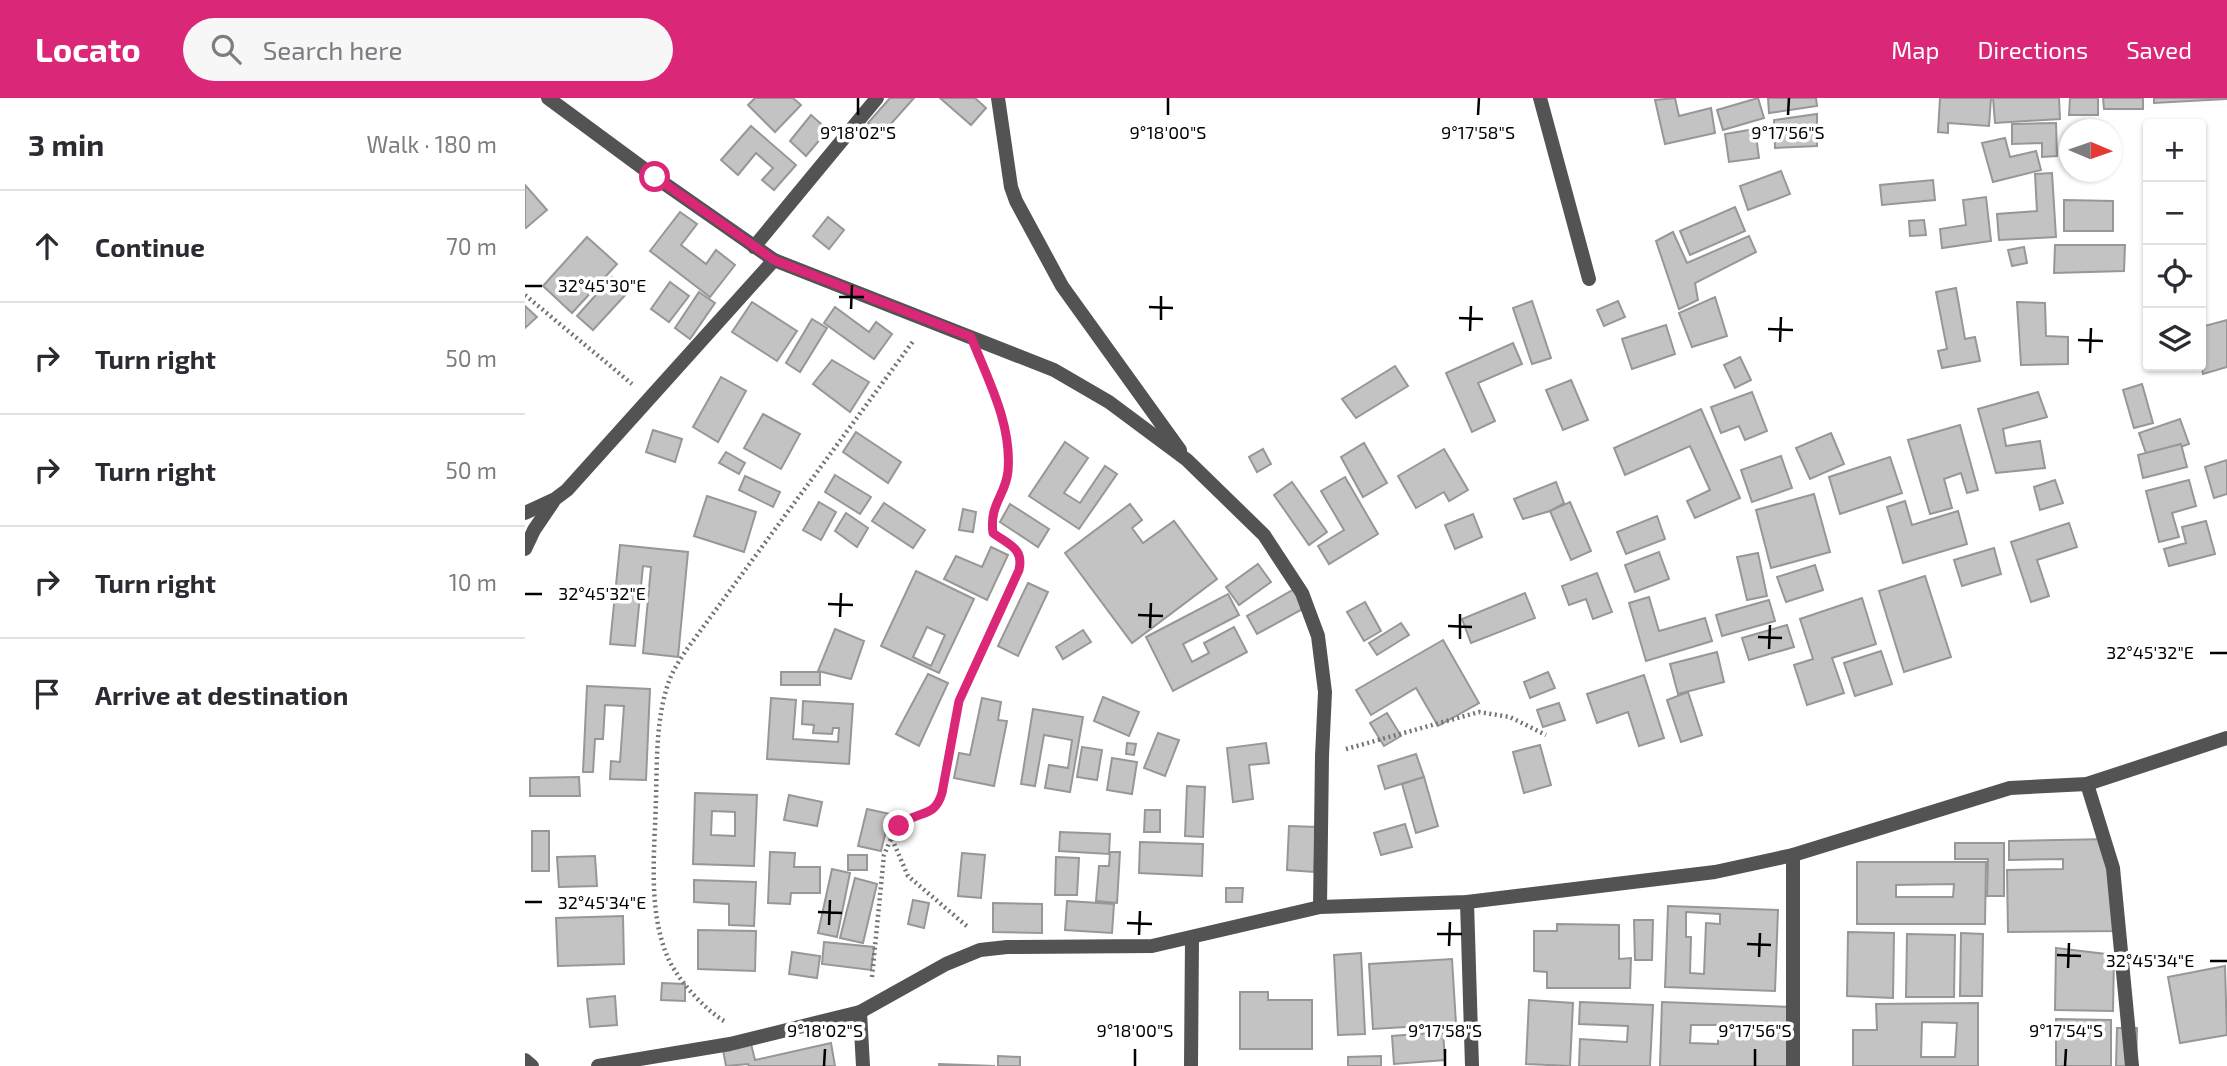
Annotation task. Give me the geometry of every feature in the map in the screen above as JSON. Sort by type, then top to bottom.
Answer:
[{"type":"street","points":[[548,98],[774,260],[1055,370],[1109,402],[1187,460],[1264,535],[1302,593],[1318,636],[1325,692],[1320,907]]},
{"type":"street","points":[[754,247],[877,98]]},
{"type":"street","points":[[998,98],[1011,187],[1016,201],[1062,286],[1187,460]]},
{"type":"street","points":[[1540,98],[1589,279]]},
{"type":"street","points":[[525,513],[555,499],[567,490],[774,260]]},
{"type":"street","points":[[525,549],[555,499]]},
{"type":"street","points":[[598,1066],[730,1044],[864,1009],[946,964],[979,950],[995,947],[1138,947],[1167,944],[1320,907],[1467,902],[1715,872],[1793,855],[2010,788],[2087,784],[2227,738]]},
{"type":"street","points":[[2087,784],[2113,868],[2132,1066]]},
{"type":"street","points":[[1793,855],[1793,1066]]},
{"type":"street","points":[[1467,902],[1472,1066]]},
{"type":"street","points":[[1191,1066],[1192,938]]},
{"type":"street","points":[[863,1066],[864,1009]]},
{"type":"street","points":[[525,1060],[532,1066]]},
{"type":"path","points":[[525,295],[649,398]]},
{"type":"path","points":[[761,1036],[708,1011],[668,958],[658,921],[653,891],[658,732],[667,688],[687,649],[928,321]]},
{"type":"path","points":[[864,1009],[884,855],[891,838],[907,820],[937,807],[959,701],[1020,565],[1019,552],[993,533],[992,516],[1008,475],[1007,439],[1002,413],[971,337]]},
{"type":"path","points":[[1322,756],[1479,712],[1510,718],[1546,735]]},
{"type":"path","points":[[891,838],[902,865],[913,881],[951,915],[995,947]]},
{"type":"building","points":[[755,98],[793,98],[801,105],[775,132],[748,105]]},
{"type":"building","points":[[890,98],[914,98],[881,135],[868,123]]},
{"type":"building","points":[[940,98],[975,98],[986,108],[971,125]]},
{"type":"building","points":[[1675,98],[1679,116],[1711,108],[1715,133],[1665,144],[1655,100]]},
{"type":"building","points":[[1758,98],[1764,118],[1723,130],[1717,110]]},
{"type":"building","points":[[1768,98],[1816,98],[1817,106],[1769,113]]},
{"type":"building","points":[[1940,98],[1991,98],[1989,126],[1948,123],[1948,133],[1938,132]]},
{"type":"building","points":[[1993,98],[2059,98],[2060,119],[1995,123]]},
{"type":"building","points":[[2070,98],[2098,98],[2098,115],[2069,115]]},
{"type":"building","points":[[2103,98],[2143,98],[2143,109],[2104,109]]},
{"type":"building","points":[[2154,98],[2227,98],[2227,99],[2154,103]]},
{"type":"building","points":[[1817,114],[1817,146],[1775,148],[1774,120]]},
{"type":"building","points":[[811,115],[828,130],[806,156],[790,141]]},
{"type":"building","points":[[2056,123],[2057,156],[2042,157],[2042,143],[2012,144],[2012,124]]},
{"type":"building","points":[[751,126],[796,165],[774,190],[762,180],[773,168],[756,153],[738,175],[721,160]]},
{"type":"building","points":[[1755,129],[1759,158],[1729,162],[1725,134]]},
{"type":"building","points":[[2005,138],[2010,157],[2036,151],[2041,170],[1993,182],[1982,143]]},
{"type":"building","points":[[1781,171],[1790,194],[1748,210],[1740,186]]},
{"type":"building","points":[[2052,173],[2056,237],[1999,240],[1997,214],[2037,211],[2035,174]]},
{"type":"building","points":[[1933,180],[1935,200],[1882,205],[1880,185]]},
{"type":"building","points":[[525,185],[547,210],[526,228],[525,227]]},
{"type":"building","points":[[1986,197],[1991,241],[1942,248],[1940,229],[1966,225],[1963,200]]},
{"type":"building","points":[[2064,200],[2113,201],[2113,231],[2064,231]]},
{"type":"building","points":[[1735,207],[1745,231],[1690,255],[1680,231]]},
{"type":"building","points":[[680,212],[697,224],[681,245],[706,264],[716,250],[735,265],[710,297],[650,251]]},
{"type":"building","points":[[828,217],[844,230],[829,249],[813,236]]},
{"type":"building","points":[[1924,220],[1926,235],[1910,236],[1909,221]]},
{"type":"building","points":[[1673,232],[1687,263],[1749,236],[1756,252],[1695,283],[1698,300],[1679,309],[1656,241]]},
{"type":"building","points":[[587,237],[617,264],[572,313],[543,286]]},
{"type":"building","points":[[2055,245],[2125,245],[2124,271],[2054,273]]},
{"type":"building","points":[[2024,247],[2027,263],[2012,266],[2008,250]]},
{"type":"building","points":[[612,277],[628,292],[593,330],[577,316]]},
{"type":"building","points":[[670,282],[689,296],[669,322],[651,309]]},
{"type":"building","points":[[1956,288],[1965,339],[1975,337],[1980,361],[1942,368],[1938,351],[1947,349],[1936,292]]},
{"type":"building","points":[[699,292],[715,303],[690,339],[675,328]]},
{"type":"building","points":[[1715,297],[1727,336],[1692,347],[1679,313]]},
{"type":"building","points":[[1532,301],[1551,358],[1532,364],[1513,308]]},
{"type":"building","points":[[1618,301],[1625,317],[1604,326],[1597,310]]},
{"type":"building","points":[[752,302],[797,331],[777,361],[732,332]]},
{"type":"building","points":[[2017,302],[2045,303],[2046,336],[2068,337],[2068,364],[2021,365]]},
{"type":"building","points":[[525,306],[537,317],[525,328]]},
{"type":"building","points":[[835,307],[869,332],[876,322],[892,334],[874,359],[824,323]]},
{"type":"building","points":[[812,319],[827,328],[800,372],[786,363]]},
{"type":"building","points":[[2227,320],[2227,367],[2203,374],[2202,371],[2206,371],[2206,326]]},
{"type":"building","points":[[1666,325],[1675,354],[1632,369],[1622,339]]},
{"type":"building","points":[[1513,343],[1522,364],[1478,383],[1495,421],[1472,432],[1446,373]]},
{"type":"building","points":[[1740,357],[1751,380],[1735,388],[1724,365]]},
{"type":"building","points":[[832,360],[869,382],[850,412],[813,384]]},
{"type":"building","points":[[1395,366],[1408,386],[1356,418],[1342,399]]},
{"type":"building","points":[[721,377],[746,391],[718,442],[693,427]]},
{"type":"building","points":[[1571,380],[1588,420],[1563,430],[1546,390]]},
{"type":"building","points":[[2142,384],[2153,423],[2134,428],[2123,390]]},
{"type":"building","points":[[1752,392],[1767,431],[1745,440],[1739,426],[1721,433],[1711,407]]},
{"type":"building","points":[[2038,392],[2047,417],[2003,429],[2006,446],[2040,441],[2045,468],[1996,473],[1978,409]]},
{"type":"building","points":[[1701,409],[1740,498],[1695,518],[1687,501],[1710,490],[1690,446],[1625,475],[1614,448]]},
{"type":"building","points":[[763,414],[800,434],[781,469],[744,448]]},
{"type":"building","points":[[2180,419],[2189,444],[2148,459],[2139,433]]},
{"type":"building","points":[[1960,425],[1978,490],[1967,493],[1961,473],[1944,479],[1952,508],[1930,514],[1908,440]]},
{"type":"building","points":[[653,430],[682,439],[675,462],[646,452]]},
{"type":"building","points":[[856,432],[901,462],[888,483],[843,452]]},
{"type":"building","points":[[1831,433],[1844,464],[1810,479],[1796,448]]},
{"type":"building","points":[[1065,442],[1088,458],[1064,493],[1080,503],[1105,466],[1117,474],[1079,529],[1029,496]]},
{"type":"building","points":[[1364,443],[1387,483],[1363,497],[1341,457]]},
{"type":"building","points":[[2181,444],[2187,467],[2143,478],[2138,455]]},
{"type":"building","points":[[1263,449],[1271,464],[1257,472],[1249,457]]},
{"type":"building","points":[[1444,449],[1468,490],[1449,501],[1444,492],[1416,508],[1398,476]]},
{"type":"building","points":[[726,452],[745,463],[739,474],[719,463]]},
{"type":"building","points":[[1781,456],[1792,488],[1752,502],[1741,470]]},
{"type":"building","points":[[1890,457],[1902,493],[1840,514],[1829,477]]},
{"type":"building","points":[[2227,460],[2227,494],[2214,498],[2205,467]]},
{"type":"building","points":[[835,475],[871,497],[860,514],[825,492]]},
{"type":"building","points":[[745,476],[780,492],[773,507],[739,490]]},
{"type":"building","points":[[1345,477],[1378,534],[1329,564],[1318,546],[1344,530],[1321,491]]},
{"type":"building","points":[[2055,480],[2063,503],[2040,510],[2034,487]]},
{"type":"building","points":[[2189,480],[2196,506],[2172,513],[2179,537],[2159,542],[2146,491]]},
{"type":"building","points":[[1292,482],[1327,532],[1309,545],[1274,495]]},
{"type":"building","points":[[1556,482],[1564,503],[1550,511],[1523,519],[1514,499]]},
{"type":"building","points":[[1814,494],[1830,552],[1771,568],[1756,510]]},
{"type":"building","points":[[707,496],[756,512],[744,552],[694,536]]},
{"type":"building","points":[[1905,501],[1912,525],[1958,511],[1967,544],[1903,563],[1887,507]]},
{"type":"building","points":[[819,502],[836,512],[821,540],[803,530]]},
{"type":"building","points":[[1570,502],[1591,551],[1571,560],[1550,511]]},
{"type":"building","points":[[884,503],[925,530],[913,548],[872,521]]},
{"type":"building","points":[[1010,504],[1049,529],[1038,547],[1000,522]]},
{"type":"building","points":[[1130,504],[1142,520],[1132,528],[1143,543],[1174,521],[1217,579],[1132,643],[1065,553]]},
{"type":"building","points":[[963,509],[976,512],[973,532],[959,530]]},
{"type":"building","points":[[846,513],[868,528],[857,547],[835,531]]},
{"type":"building","points":[[1473,514],[1482,537],[1455,549],[1445,525]]},
{"type":"building","points":[[1657,516],[1665,539],[1626,554],[1617,532]]},
{"type":"building","points":[[2206,521],[2215,554],[2169,566],[2164,549],[2186,543],[2182,527]]},
{"type":"building","points":[[2069,523],[2077,547],[2037,560],[2049,596],[2031,602],[2011,542]]},
{"type":"building","points":[[620,545],[688,552],[678,657],[643,653],[651,567],[643,566],[635,646],[610,644]]},
{"type":"building","points":[[991,547],[1008,555],[987,600],[944,579],[956,556],[982,567]]},
{"type":"building","points":[[1994,548],[2001,574],[1962,586],[1954,560]]},
{"type":"building","points":[[1659,552],[1669,579],[1635,592],[1625,565]]},
{"type":"building","points":[[1758,553],[1767,596],[1747,600],[1737,557]]},
{"type":"building","points":[[1258,564],[1271,582],[1239,605],[1226,587]]},
{"type":"building","points":[[1815,565],[1823,590],[1786,602],[1777,577]]},
{"type":"building","points":[[916,571],[974,599],[939,673],[881,646]],"holes":[[[927,627],[945,635],[931,666],[913,657]]]},
{"type":"building","points":[[1597,573],[1612,612],[1593,619],[1586,599],[1569,605],[1562,586]]},
{"type":"building","points":[[1925,576],[1951,657],[1904,672],[1879,591]]},
{"type":"building","points":[[1028,583],[1048,592],[1018,656],[998,646]]},
{"type":"building","points":[[1298,587],[1308,606],[1257,634],[1247,616]]},
{"type":"building","points":[[1525,593],[1535,618],[1471,643],[1462,619]]},
{"type":"building","points":[[1228,594],[1239,615],[1183,644],[1192,662],[1209,653],[1204,643],[1234,627],[1247,652],[1173,691],[1146,637]]},
{"type":"building","points":[[1649,597],[1659,631],[1705,618],[1712,641],[1646,661],[1629,603]]},
{"type":"building","points":[[1862,598],[1876,644],[1832,658],[1844,693],[1807,705],[1794,665],[1813,659],[1800,619]]},
{"type":"building","points":[[1769,600],[1775,621],[1722,636],[1716,615]]},
{"type":"building","points":[[1365,602],[1381,631],[1364,641],[1347,612]]},
{"type":"building","points":[[1401,623],[1409,635],[1377,655],[1369,643]]},
{"type":"building","points":[[1787,625],[1794,647],[1749,660],[1742,638]]},
{"type":"building","points":[[835,629],[864,641],[851,679],[818,671]]},
{"type":"building","points":[[1083,630],[1091,642],[1063,659],[1056,647]]},
{"type":"building","points":[[1443,640],[1479,703],[1438,726],[1416,688],[1371,715],[1356,690]]},
{"type":"building","points":[[1881,651],[1892,684],[1855,696],[1844,663]]},
{"type":"building","points":[[1717,652],[1724,682],[1678,694],[1670,664]]},
{"type":"building","points":[[781,672],[820,672],[820,685],[781,685]]},
{"type":"building","points":[[1548,672],[1555,688],[1530,698],[1524,682]]},
{"type":"building","points":[[928,674],[948,683],[919,746],[896,734]]},
{"type":"building","points":[[1644,675],[1664,738],[1639,746],[1628,712],[1597,723],[1587,694]]},
{"type":"building","points":[[587,686],[650,689],[646,780],[610,779],[611,761],[620,762],[624,706],[605,705],[603,739],[595,739],[593,772],[583,772]]},
{"type":"building","points":[[1688,692],[1702,735],[1681,742],[1667,700]]},
{"type":"building","points":[[1103,697],[1139,712],[1129,736],[1094,721]]},
{"type":"building","points":[[771,698],[796,700],[793,739],[838,742],[839,728],[833,728],[832,734],[813,733],[814,725],[802,724],[803,701],[853,704],[849,764],[767,759]]},
{"type":"building","points":[[982,698],[1001,702],[998,720],[1007,721],[994,786],[954,778],[959,753],[970,755]]},
{"type":"building","points":[[1559,703],[1565,720],[1543,727],[1537,710]]},
{"type":"building","points":[[1033,709],[1083,717],[1070,792],[1045,788],[1049,765],[1068,768],[1072,740],[1044,735],[1035,786],[1021,784]]},
{"type":"building","points":[[1387,713],[1401,736],[1384,746],[1370,723]]},
{"type":"building","points":[[1158,733],[1179,740],[1165,776],[1144,768]]},
{"type":"building","points":[[1127,743],[1136,744],[1134,755],[1126,754]]},
{"type":"building","points":[[1266,743],[1269,763],[1249,765],[1253,799],[1233,802],[1227,748]]},
{"type":"building","points":[[1540,745],[1551,785],[1524,793],[1513,752]]},
{"type":"building","points":[[1082,747],[1102,750],[1097,780],[1077,777]]},
{"type":"building","points":[[1416,754],[1424,777],[1385,789],[1378,766]]},
{"type":"building","points":[[1112,758],[1137,762],[1132,794],[1107,790]]},
{"type":"building","points":[[579,777],[580,796],[530,796],[530,778]]},
{"type":"building","points":[[1424,777],[1438,826],[1416,833],[1402,784]]},
{"type":"building","points":[[1187,786],[1205,787],[1203,837],[1185,836]]},
{"type":"building","points":[[695,793],[757,795],[754,866],[693,864]],"holes":[[[712,811],[735,812],[735,836],[711,835]]]},
{"type":"building","points":[[789,795],[822,802],[817,826],[784,820]]},
{"type":"building","points":[[867,809],[890,814],[881,851],[858,846]]},
{"type":"building","points":[[1145,810],[1160,810],[1160,832],[1144,832]]},
{"type":"building","points":[[1405,824],[1412,847],[1381,855],[1374,833]]},
{"type":"building","points":[[1289,826],[1317,827],[1314,872],[1287,870]]},
{"type":"building","points":[[532,831],[549,831],[549,871],[532,871]]},
{"type":"building","points":[[1060,832],[1110,834],[1109,854],[1059,851]]},
{"type":"building","points":[[2110,839],[2120,931],[2008,932],[2007,870],[2063,869],[2063,859],[2009,860],[2009,841]]},
{"type":"building","points":[[1140,842],[1203,844],[1202,876],[1139,873]]},
{"type":"building","points":[[1955,843],[2004,843],[2004,896],[1987,896],[1988,859],[1955,859]]},
{"type":"building","points":[[770,852],[795,853],[794,867],[820,867],[820,893],[791,893],[790,904],[768,903]]},
{"type":"building","points":[[1110,852],[1120,852],[1117,903],[1096,901],[1099,866],[1109,866]]},
{"type":"building","points":[[962,853],[985,855],[981,898],[958,896]]},
{"type":"building","points":[[848,855],[867,855],[867,870],[848,870]]},
{"type":"building","points":[[595,856],[597,886],[559,887],[557,857]]},
{"type":"building","points":[[1056,857],[1079,858],[1077,895],[1055,895]]},
{"type":"building","points":[[1857,862],[1986,862],[1985,924],[1857,924]],"holes":[[[1954,884],[1953,897],[1896,897],[1896,885]]]},
{"type":"building","points":[[832,869],[850,873],[837,937],[818,933]]},
{"type":"building","points":[[855,878],[877,884],[863,943],[840,938]]},
{"type":"building","points":[[694,880],[756,882],[754,926],[729,925],[729,904],[694,902]]},
{"type":"building","points":[[1226,888],[1243,888],[1242,902],[1226,902]]},
{"type":"building","points":[[913,900],[929,903],[924,928],[908,924]]},
{"type":"building","points":[[1067,901],[1114,904],[1112,933],[1065,930]]},
{"type":"building","points":[[993,903],[1042,904],[1042,933],[993,932]]},
{"type":"building","points":[[1668,906],[1778,910],[1775,991],[1665,987]],"holes":[[[1686,912],[1720,914],[1720,924],[1706,923],[1704,974],[1690,973],[1691,937],[1686,937]]]},
{"type":"building","points":[[623,916],[624,964],[558,966],[556,918]]},
{"type":"building","points":[[1634,920],[1653,920],[1652,960],[1635,960]]},
{"type":"building","points":[[1557,924],[1619,925],[1619,959],[1631,958],[1630,988],[1547,988],[1547,972],[1534,971],[1534,931],[1557,931]]},
{"type":"building","points":[[698,930],[756,931],[755,971],[698,969]]},
{"type":"building","points":[[1848,932],[1894,933],[1893,998],[1847,996]]},
{"type":"building","points":[[1961,933],[1983,934],[1982,996],[1960,996]]},
{"type":"building","points":[[1907,934],[1955,935],[1954,997],[1906,997]]},
{"type":"building","points":[[824,942],[874,947],[871,970],[822,964]]},
{"type":"building","points":[[2056,948],[2114,955],[2113,1011],[2055,1010]]},
{"type":"building","points":[[792,952],[820,956],[817,978],[789,974]]},
{"type":"building","points":[[1361,953],[1365,1034],[1338,1035],[1334,955]]},
{"type":"building","points":[[1452,959],[1456,1024],[1373,1029],[1369,964]]},
{"type":"building","points":[[2225,966],[2227,1035],[2180,1043],[2168,977]]},
{"type":"building","points":[[662,983],[685,984],[685,1001],[661,1000]]},
{"type":"building","points":[[1240,992],[1268,992],[1268,1000],[1312,1000],[1312,1049],[1240,1049]]},
{"type":"building","points":[[615,996],[617,1025],[590,1027],[587,999]]},
{"type":"building","points":[[1529,1000],[1573,1003],[1570,1066],[1526,1064]]},
{"type":"building","points":[[1580,1002],[1653,1005],[1650,1066],[1579,1066],[1580,1039],[1627,1042],[1628,1026],[1579,1024]]},
{"type":"building","points":[[1662,1002],[1790,1007],[1788,1066],[1660,1066]],"holes":[[[1691,1025],[1724,1025],[1724,1035],[1718,1035],[1718,1044],[1690,1043]]]},
{"type":"building","points":[[1978,1003],[1978,1066],[1853,1066],[1853,1030],[1877,1030],[1876,1004]],"holes":[[[1922,1022],[1957,1023],[1955,1057],[1921,1057]]]},
{"type":"building","points":[[2056,1019],[2111,1020],[2111,1066],[2056,1066]]},
{"type":"building","points":[[2117,1028],[2137,1028],[2136,1066],[2116,1066]]},
{"type":"building","points":[[1443,1032],[1445,1060],[1394,1064],[1392,1036]]},
{"type":"building","points":[[831,1043],[835,1066],[726,1066],[723,1050],[751,1044],[755,1060]]},
{"type":"building","points":[[998,1056],[1020,1057],[1020,1066],[998,1066]]},
{"type":"building","points":[[1381,1056],[1381,1066],[1348,1066],[1348,1057]]},
{"type":"building","points":[[939,1064],[995,1066],[939,1066]]},
{"type":"route","points":[[655,177],[774,260],[971,337],[1002,413],[1007,439],[1008,475],[993,510],[993,533],[1019,552],[1019,570],[956,709],[942,793],[937,807],[933,811],[913,816],[899,826]]}]
